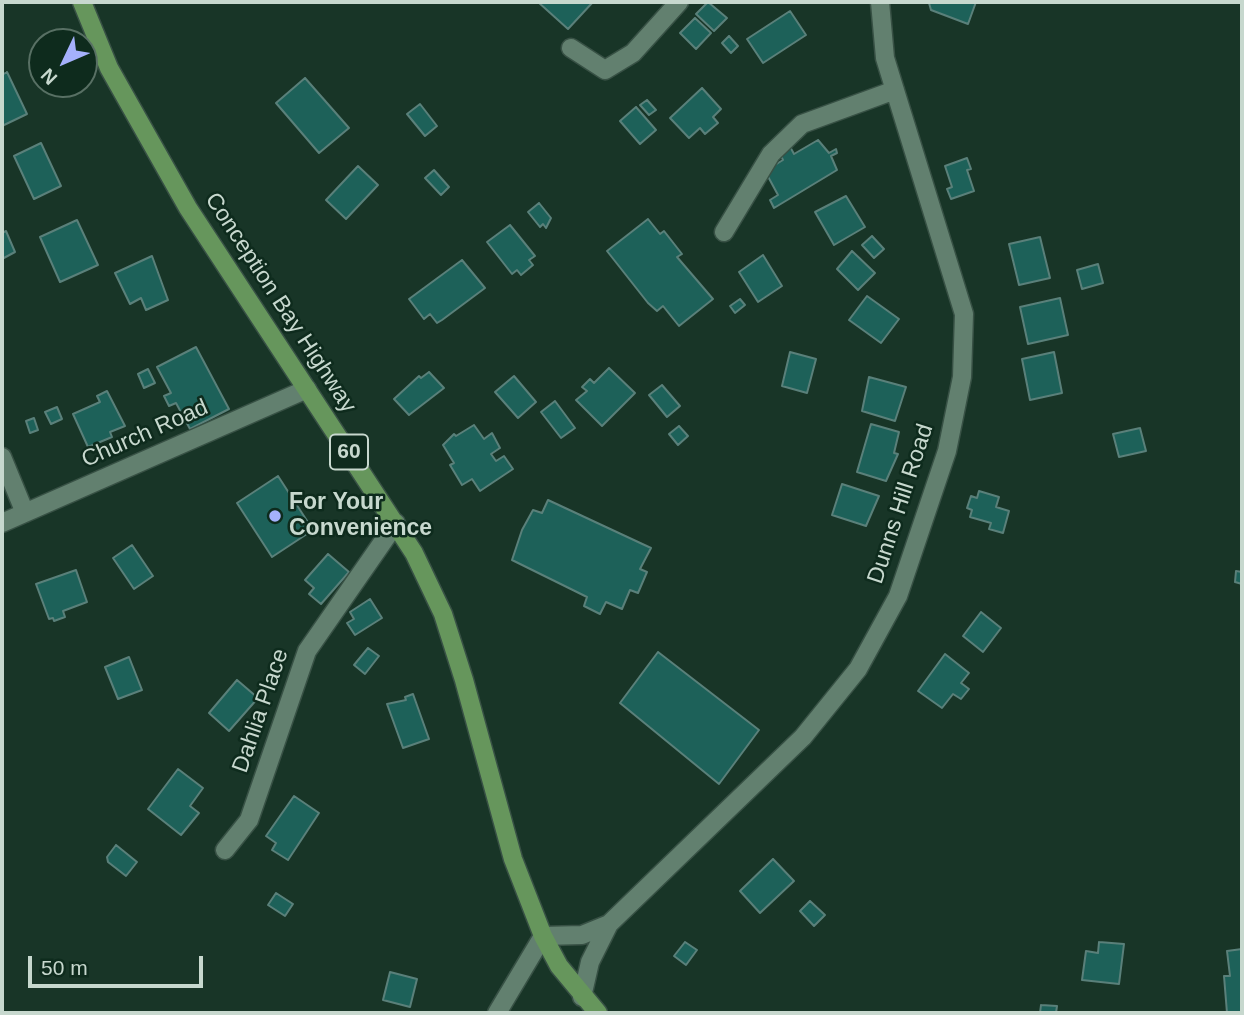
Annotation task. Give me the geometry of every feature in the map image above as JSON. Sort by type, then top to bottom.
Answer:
[{"type":"main road","name":"Conception Bay Highway","points":[[82,2],[108,68],[149,144],[396,523],[443,614],[513,859],[543,936],[559,966],[598,1013]]},
{"type":"street","points":[[571,48],[605,70],[633,53],[679,2]]},
{"type":"street","name":"Dunns Hill Road","points":[[582,997],[590,962],[609,924],[803,737],[858,668],[903,583],[947,452],[962,377],[964,314],[886,58],[880,2]]},
{"type":"street","points":[[724,232],[771,154],[802,124],[895,90]]},
{"type":"street","name":"Church Road","points":[[2,523],[307,390]]},
{"type":"street","points":[[2,457],[25,513]]},
{"type":"street","name":"Dahlia Place","points":[[225,850],[249,820],[307,651],[396,523]]},
{"type":"street","name":"Dunns Hill Road","points":[[543,936],[582,934],[609,924]]},
{"type":"street","points":[[497,1013],[543,936]]},
{"type":"building","points":[[538,2],[593,2],[568,29]]},
{"type":"building","points":[[708,2],[727,18],[714,31],[696,14]]},
{"type":"building","points":[[976,2],[968,24],[931,10],[929,3]]},
{"type":"building","points":[[790,11],[806,35],[763,63],[747,39]]},
{"type":"building","points":[[695,18],[711,33],[696,49],[680,33]]},
{"type":"building","points":[[729,36],[738,46],[731,53],[722,43]]},
{"type":"building","points":[[7,72],[27,114],[2,126],[2,75]]},
{"type":"building","points":[[305,78],[349,128],[319,153],[276,103]]},
{"type":"building","points":[[702,88],[721,109],[713,117],[718,123],[705,134],[700,128],[689,138],[670,118]]},
{"type":"building","points":[[647,100],[656,110],[649,115],[640,105]]},
{"type":"building","points":[[420,104],[437,126],[425,136],[407,114]]},
{"type":"building","points":[[636,107],[656,130],[640,144],[620,121]]},
{"type":"building","points":[[818,140],[829,153],[836,149],[837,153],[831,156],[837,170],[774,208],[770,200],[778,195],[765,171],[783,160],[778,150],[788,143],[794,154]]},
{"type":"building","points":[[41,143],[61,186],[34,199],[14,156]]},
{"type":"building","points":[[967,158],[971,169],[967,170],[974,191],[951,199],[947,189],[952,187],[945,166]]},
{"type":"building","points":[[358,166],[378,185],[346,219],[326,200]]},
{"type":"building","points":[[434,170],[449,187],[441,195],[425,178]]},
{"type":"building","points":[[846,196],[865,227],[834,245],[815,212]]},
{"type":"building","points":[[539,203],[551,218],[546,228],[543,224],[540,227],[528,212]]},
{"type":"building","points":[[648,219],[660,234],[664,231],[682,254],[677,257],[713,299],[679,326],[663,306],[657,311],[648,303],[607,251]]},
{"type":"building","points":[[77,220],[98,265],[60,282],[40,237]]},
{"type":"building","points":[[510,225],[535,256],[529,260],[533,265],[521,275],[517,270],[512,274],[487,242]]},
{"type":"building","points":[[6,231],[15,252],[2,259],[2,233]]},
{"type":"building","points":[[872,236],[884,249],[874,258],[862,245]]},
{"type":"building","points":[[1040,237],[1050,278],[1019,285],[1009,244]]},
{"type":"building","points":[[852,251],[875,273],[858,290],[837,269]]},
{"type":"building","points":[[763,255],[782,286],[758,302],[739,272]]},
{"type":"building","points":[[152,256],[168,300],[146,310],[141,298],[130,304],[115,273]]},
{"type":"building","points":[[462,260],[485,288],[437,323],[430,314],[424,319],[409,299]]},
{"type":"building","points":[[1098,264],[1103,283],[1082,289],[1077,270]]},
{"type":"building","points":[[867,296],[899,319],[881,343],[849,320]]},
{"type":"building","points":[[1060,298],[1068,335],[1028,344],[1020,307]]},
{"type":"building","points":[[740,299],[745,305],[735,313],[730,306]]},
{"type":"building","points":[[196,347],[229,409],[190,429],[176,403],[169,406],[164,396],[171,393],[157,367]]},
{"type":"building","points":[[790,352],[816,359],[807,393],[782,386]]},
{"type":"building","points":[[1054,352],[1062,393],[1030,400],[1022,359]]},
{"type":"building","points":[[609,368],[635,393],[602,426],[576,400],[587,391],[582,387],[590,379],[594,383]]},
{"type":"building","points":[[148,369],[155,383],[144,388],[138,374]]},
{"type":"building","points":[[429,372],[444,388],[409,415],[394,399],[419,376],[421,378]]},
{"type":"building","points":[[514,376],[536,402],[518,418],[495,392]]},
{"type":"building","points":[[869,377],[906,387],[895,421],[862,411]]},
{"type":"building","points":[[662,385],[680,406],[667,417],[649,395]]},
{"type":"building","points":[[107,391],[125,426],[110,432],[112,437],[88,447],[73,414],[100,402],[97,396]]},
{"type":"building","points":[[555,401],[575,428],[561,438],[541,412]]},
{"type":"building","points":[[57,407],[62,419],[51,424],[45,412]]},
{"type":"building","points":[[34,418],[38,430],[30,433],[26,421]]},
{"type":"building","points":[[871,424],[899,432],[894,453],[898,454],[886,481],[857,472]]},
{"type":"building","points":[[474,425],[484,439],[492,433],[500,448],[491,454],[496,461],[504,456],[513,469],[480,491],[472,479],[462,485],[450,465],[454,463],[443,445],[454,434],[456,436]]},
{"type":"building","points":[[679,426],[688,436],[678,445],[669,434]]},
{"type":"building","points":[[1140,428],[1146,451],[1119,457],[1113,434]]},
{"type":"building","name":"For Your Convenience","points":[[278,476],[313,530],[272,557],[237,503]]},
{"type":"building","points":[[842,484],[879,496],[866,526],[832,515]]},
{"type":"building","points":[[979,491],[999,497],[996,507],[1009,511],[1003,533],[989,529],[991,523],[970,517],[972,510],[967,508],[971,496],[977,498]]},
{"type":"building","points":[[548,500],[651,548],[640,569],[647,572],[638,593],[630,590],[622,609],[606,602],[600,614],[584,606],[587,597],[512,560],[522,530],[533,510],[542,513]]},
{"type":"building","points":[[132,545],[153,576],[134,589],[113,558]]},
{"type":"building","points":[[328,554],[349,572],[321,604],[309,594],[314,588],[305,580]]},
{"type":"building","points":[[76,570],[87,602],[63,611],[65,617],[54,621],[53,618],[49,619],[36,584]]},
{"type":"building","points":[[1236,571],[1242,572],[1242,584],[1235,582]]},
{"type":"building","points":[[370,599],[382,618],[355,635],[347,623],[354,619],[350,612]]},
{"type":"building","points":[[981,612],[1001,628],[983,652],[963,636]]},
{"type":"building","points":[[368,648],[379,656],[365,674],[354,665]]},
{"type":"building","points":[[658,652],[759,730],[719,784],[620,703]]},
{"type":"building","points":[[945,654],[969,673],[961,683],[969,689],[961,699],[953,694],[942,708],[918,691]]},
{"type":"building","points":[[129,657],[142,690],[118,699],[105,667]]},
{"type":"building","points":[[237,680],[258,698],[229,731],[209,713]]},
{"type":"building","points":[[413,694],[429,739],[403,748],[387,704],[406,700],[405,697]]},
{"type":"building","points":[[178,769],[203,788],[190,806],[199,813],[181,835],[148,809]]},
{"type":"building","points":[[294,796],[319,813],[288,860],[272,850],[276,843],[266,836]]},
{"type":"building","points":[[116,845],[137,862],[126,876],[108,862],[107,857]]},
{"type":"building","points":[[773,859],[794,881],[760,913],[740,891]]},
{"type":"building","points":[[276,893],[293,904],[285,916],[268,905]]},
{"type":"building","points":[[810,901],[825,915],[814,926],[800,911]]},
{"type":"building","points":[[685,942],[697,950],[686,965],[674,956]]},
{"type":"building","points":[[1099,942],[1124,944],[1119,984],[1082,980],[1086,951],[1098,953]]},
{"type":"building","points":[[1242,949],[1242,1013],[1227,1013],[1224,976],[1230,976],[1227,951]]},
{"type":"building","points":[[390,972],[417,979],[410,1007],[383,1000]]},
{"type":"building","points":[[1041,1005],[1057,1006],[1056,1013],[1040,1013]]},
{"type":"place","name":"For Your Convenience","points":[[275,516]]}]
